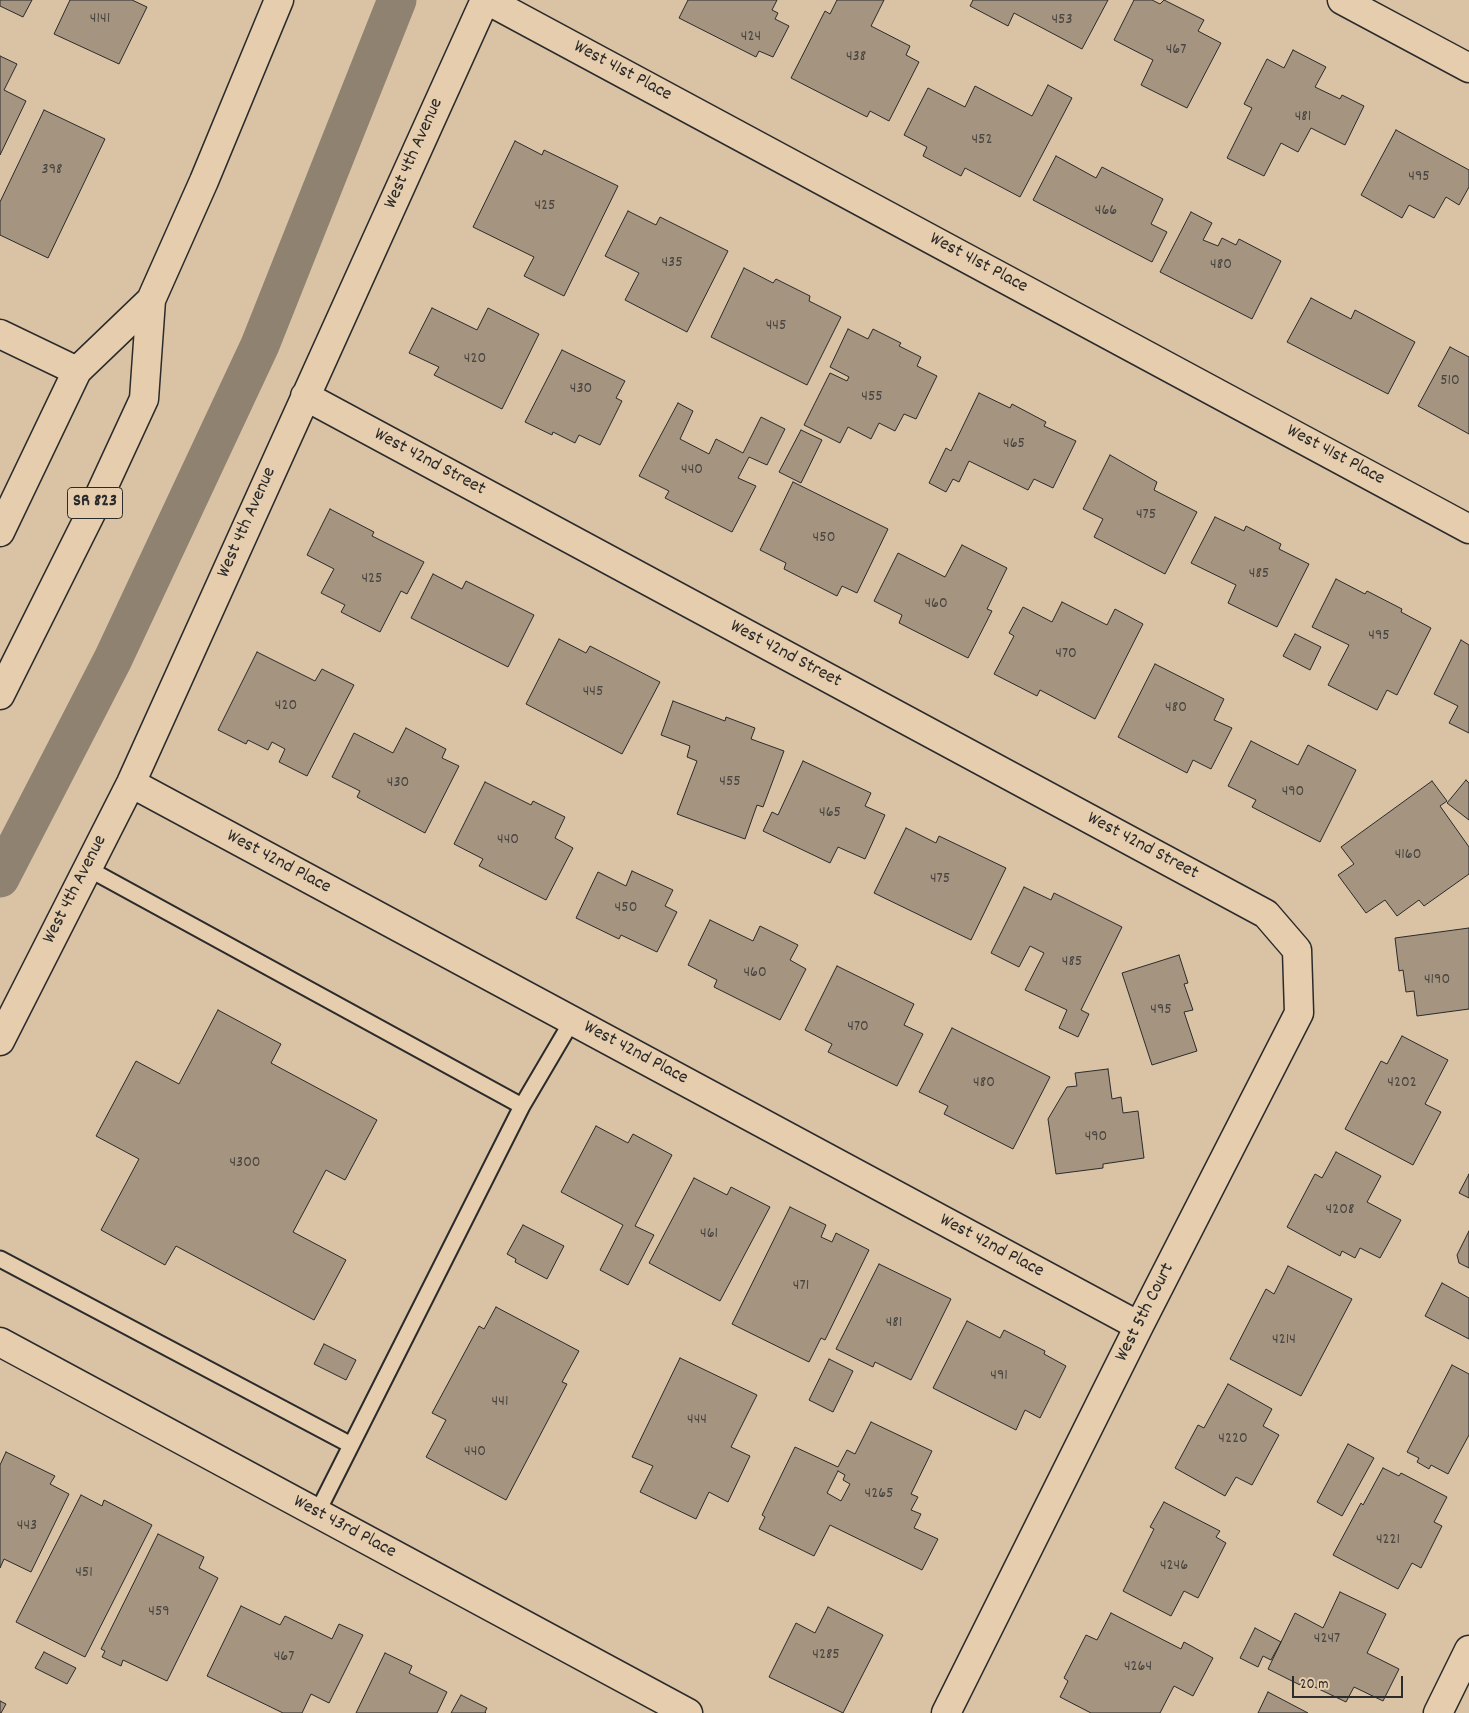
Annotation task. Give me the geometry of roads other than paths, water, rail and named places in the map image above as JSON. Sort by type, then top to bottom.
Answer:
[{"type":"street","name":"SR 823","points":[[0,695],[95,504],[144,399],[151,300],[204,181],[279,0]]},
{"type":"street","name":"West 4th Avenue","points":[[0,1041],[131,783],[486,0]]},
{"type":"street","name":"West 41st Place","points":[[486,0],[1469,529]]},
{"type":"street","points":[[1342,0],[1469,68]]},
{"type":"street","name":"SR 823","points":[[0,532],[77,371],[151,300]]},
{"type":"street","points":[[0,334],[77,371]]},
{"type":"street","name":"West 42nd Street","points":[[305,396],[1266,914]]},
{"type":"street","name":"West 42nd Place","points":[[131,783],[1138,1326]]},
{"type":"street","name":"West 5th Court","points":[[946,1713],[1138,1326],[1299,1013],[1297,950],[1266,914]]},
{"type":"street","name":"West 43rd Place","points":[[0,1342],[683,1712]]},
{"type":"street","points":[[1438,1713],[1469,1650]]},
{"type":"lane","points":[[87,868],[522,1106]]},
{"type":"lane","points":[[318,1513],[522,1106],[572,1020]]},
{"type":"lane","points":[[0,1259],[351,1445]]},
{"type":"waterway","points":[[0,878],[113,659],[260,345],[397,0]]}]
